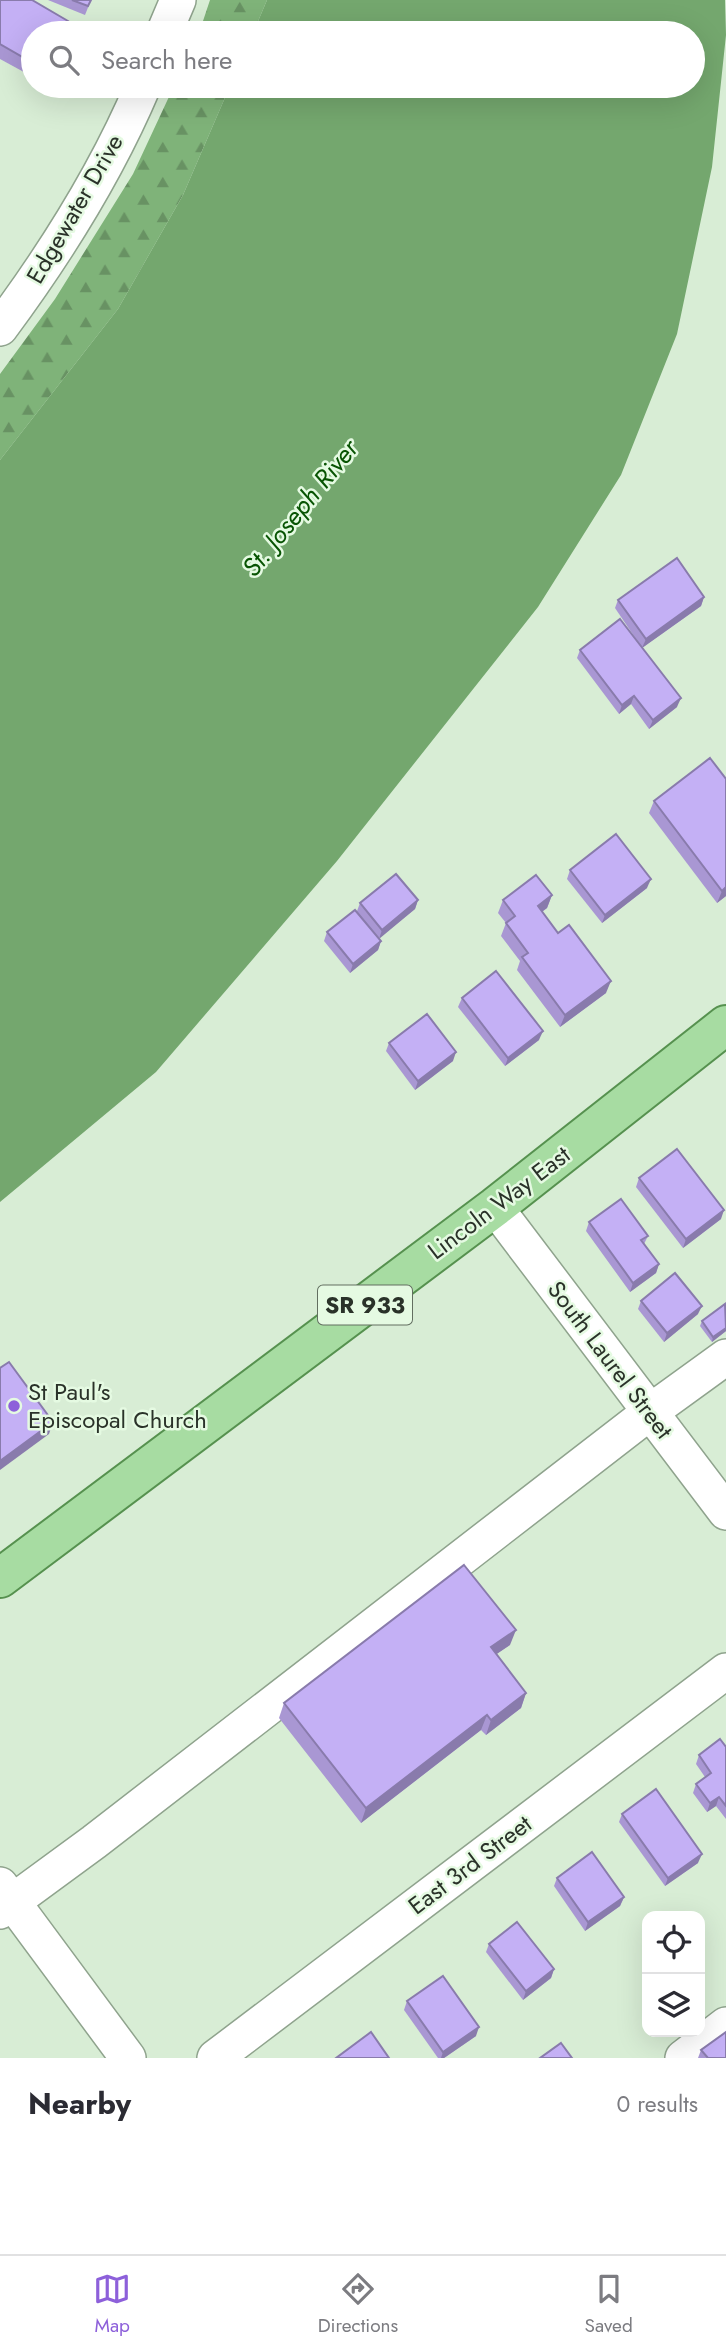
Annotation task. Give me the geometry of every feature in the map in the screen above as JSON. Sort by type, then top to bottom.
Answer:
[{"type":"main road","name":"Lincoln Way East","points":[[0,1578],[495,1207],[726,1025]]},
{"type":"street","points":[[169,21],[178,0]]},
{"type":"street","name":"Edgewater Drive","points":[[0,328],[23,298],[91,189],[137,98]]},
{"type":"street","name":"South Laurel Street","points":[[495,1207],[726,1512]]},
{"type":"street","points":[[128,2058],[4,1899],[94,1842],[650,1412],[726,1357]]},
{"type":"street","name":"East 3rd Street","points":[[215,2058],[726,1671]]},
{"type":"street","points":[[683,2058],[726,2025]]},
{"type":"green space","points":[[210,0],[267,0],[258,21],[203,21]]},
{"type":"green space","points":[[168,98],[225,98],[183,195],[118,309],[0,460],[0,374],[55,299],[133,174]]},
{"type":"water","name":"St. Joseph River","points":[[267,0],[725,0],[726,35],[712,167],[677,334],[621,475],[538,607],[337,861],[156,1072],[0,1202],[0,460],[118,309],[183,195],[225,98],[705,98],[705,21],[258,21]]},
{"type":"building","points":[[0,0],[32,0],[68,21],[21,21],[21,56],[0,44]]},
{"type":"building","points":[[72,0],[91,0],[88,6]]},
{"type":"building","points":[[677,558],[704,597],[646,639],[618,600]]},
{"type":"building","points":[[620,619],[681,698],[653,720],[634,696],[622,705],[580,650]]},
{"type":"building","points":[[710,758],[726,779],[726,887],[722,891],[654,801]]},
{"type":"building","points":[[616,834],[651,879],[605,915],[570,870]]},
{"type":"building","points":[[396,874],[418,900],[382,930],[360,903]]},
{"type":"building","points":[[536,875],[552,895],[538,906],[558,933],[569,925],[611,981],[565,1015],[522,957],[528,953],[506,923],[515,916],[503,900]]},
{"type":"building","points":[[355,910],[381,941],[353,964],[327,932]]},
{"type":"building","points":[[496,971],[543,1031],[508,1058],[462,998]]},
{"type":"building","points":[[427,1014],[456,1052],[418,1081],[389,1043]]},
{"type":"building","points":[[677,1149],[724,1210],[686,1239],[639,1178]]},
{"type":"building","points":[[621,1199],[648,1236],[641,1240],[659,1264],[633,1283],[589,1222]]},
{"type":"building","points":[[675,1273],[702,1306],[667,1333],[641,1301]]},
{"type":"building","points":[[725,1304],[726,1328],[713,1337],[702,1321]]},
{"type":"building","name":"St Paul's Episcopal Church","points":[[9,1362],[53,1422],[0,1461],[0,1368]]},
{"type":"building","points":[[464,1565],[516,1630],[491,1647],[526,1693],[491,1720],[487,1715],[366,1808],[284,1703]]},
{"type":"building","points":[[720,1739],[726,1747],[726,1806],[719,1797],[710,1803],[696,1784],[711,1773],[699,1755]]},
{"type":"building","points":[[656,1789],[702,1854],[668,1878],[622,1814]]},
{"type":"building","points":[[592,1852],[624,1897],[588,1922],[557,1878]]},
{"type":"building","points":[[517,1922],[554,1969],[526,1991],[489,1944]]},
{"type":"building","points":[[443,1976],[479,2027],[443,2052],[407,2001]]},
{"type":"building","points":[[371,2032],[389,2058],[336,2058]]},
{"type":"building","points":[[726,2032],[726,2058],[708,2058],[701,2050]]},
{"type":"building","points":[[561,2043],[572,2058],[540,2058]]},
{"type":"place","name":"St Paul's Episcopal Church","points":[[14,1406]]}]
